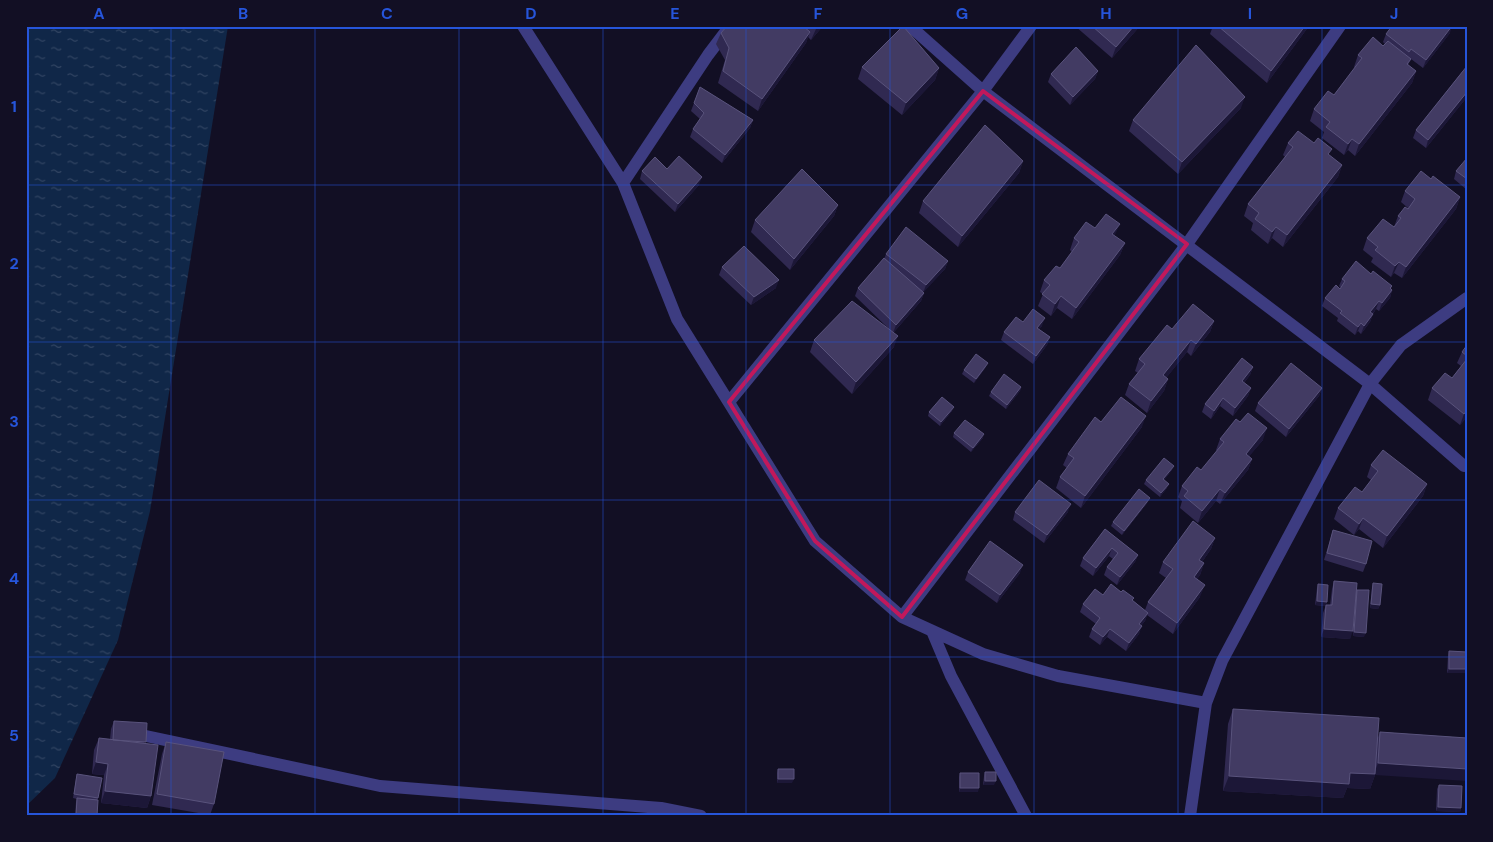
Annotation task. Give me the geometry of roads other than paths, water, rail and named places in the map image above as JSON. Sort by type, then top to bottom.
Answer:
[{"type":"street","points":[[523,26],[623,183],[677,319],[815,541],[902,617],[983,654],[1058,676],[1206,703]]},
{"type":"street","points":[[623,183],[708,55],[730,26]]},
{"type":"street","points":[[910,26],[983,90],[1370,384],[1464,466]]},
{"type":"street","points":[[729,402],[983,90],[1031,26]]},
{"type":"street","points":[[902,617],[1187,244],[1340,26]]},
{"type":"street","points":[[1190,816],[1206,703],[1222,661],[1370,384],[1402,345],[1467,298]]},
{"type":"street","points":[[932,631],[951,676],[1026,816]]},
{"type":"street","points":[[146,736],[380,786],[661,808],[701,816]]},
{"type":"water","points":[[26,26],[228,26],[150,511],[118,640],[55,778],[26,806]]}]
